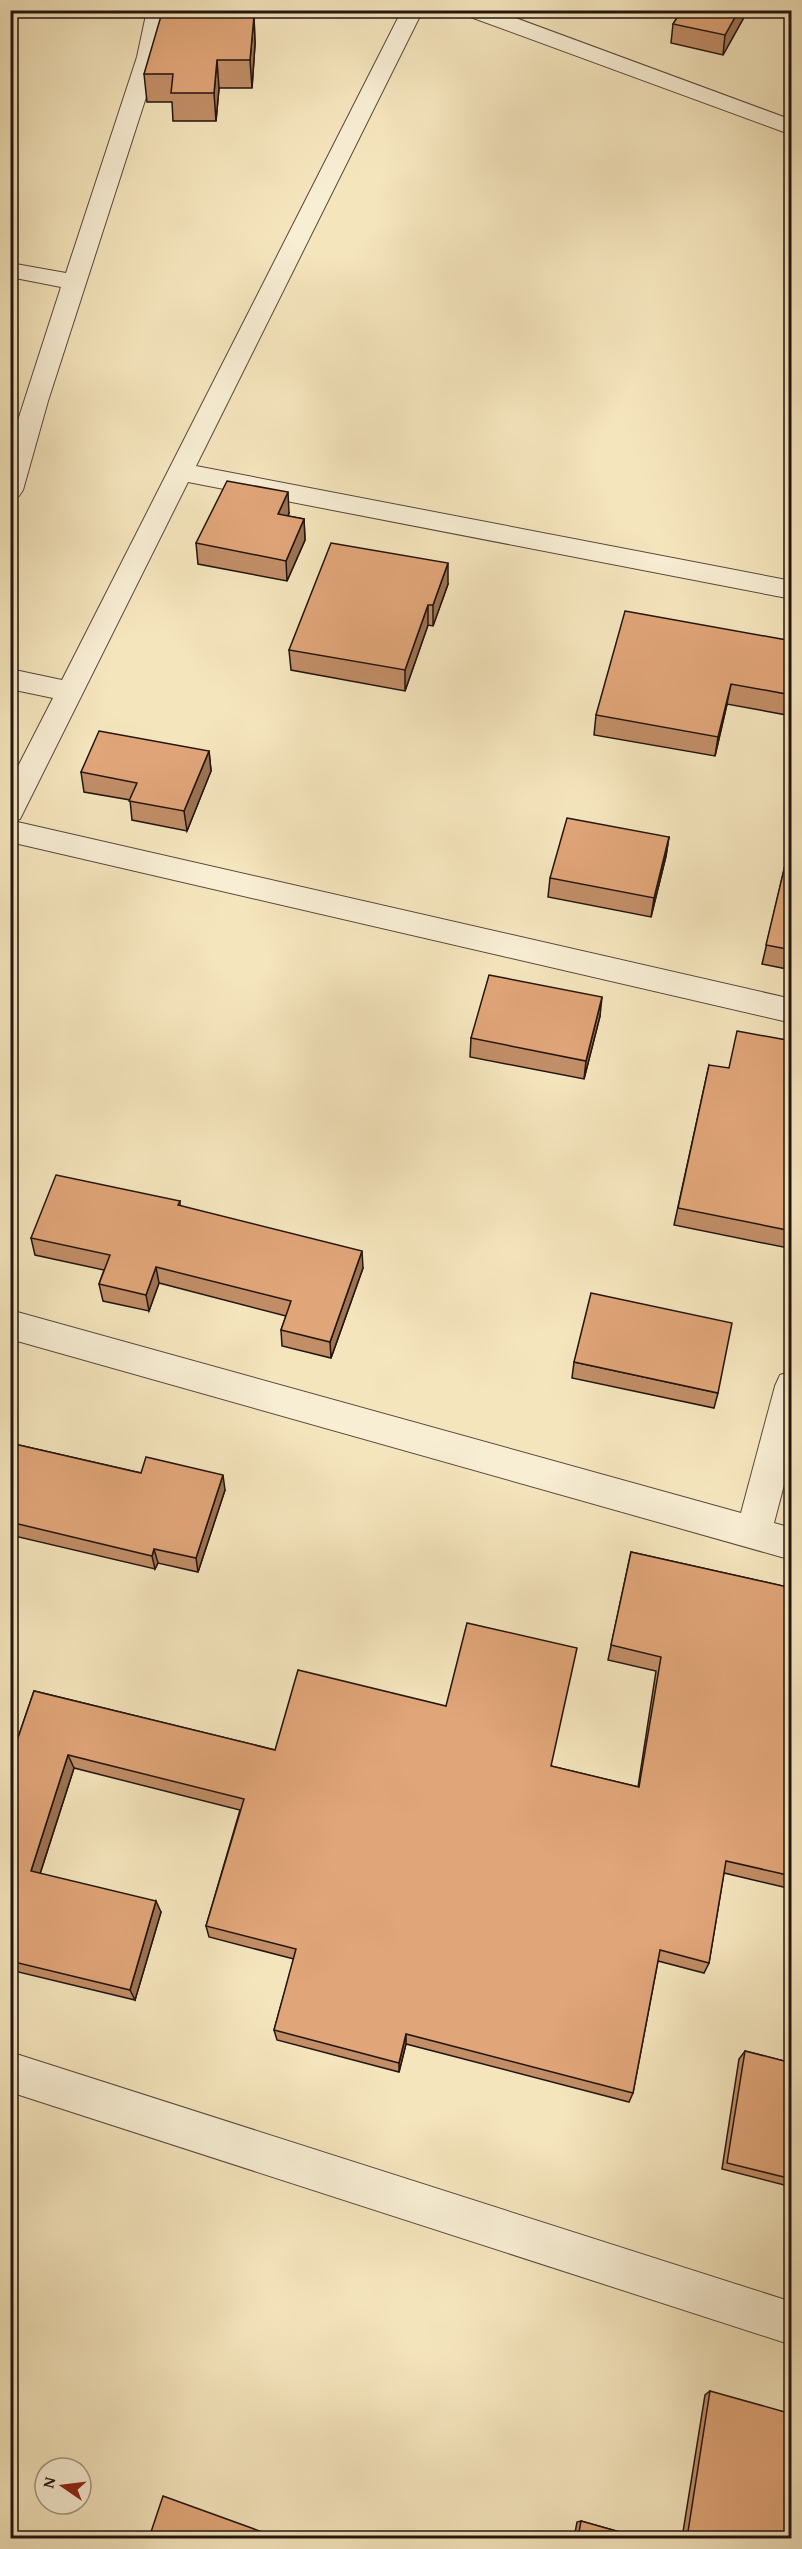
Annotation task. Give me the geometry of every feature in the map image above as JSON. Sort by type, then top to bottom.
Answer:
[{"type":"street","points":[[10,490],[74,282],[148,57],[158,10]]},
{"type":"street","points":[[10,811],[183,472],[413,10]]},
{"type":"street","points":[[473,10],[792,129]]},
{"type":"street","points":[[522,28],[542,16]]},
{"type":"street","points":[[10,270],[74,282]]},
{"type":"street","points":[[183,472],[792,590]]},
{"type":"street","points":[[10,679],[70,691]]},
{"type":"street","points":[[10,831],[792,1011]]},
{"type":"street","points":[[10,1324],[792,1544]]},
{"type":"street","points":[[753,1534],[792,1386]]},
{"type":"street","points":[[10,2072],[792,2324]]},
{"type":"building","points":[[682,10],[739,10],[725,35],[673,24]]},
{"type":"building","points":[[161,16],[254,16],[250,60],[217,60],[214,93],[171,93],[173,74],[144,74]]},
{"type":"building","points":[[227,481],[288,492],[278,514],[304,519],[286,561],[196,543]]},
{"type":"building","points":[[331,543],[448,563],[433,605],[428,605],[405,670],[289,650]]},
{"type":"building","points":[[625,611],[792,641],[792,695],[731,684],[718,737],[596,715]]},
{"type":"building","points":[[99,731],[209,751],[184,811],[129,801],[137,783],[81,772]]},
{"type":"building","points":[[567,818],[669,837],[654,898],[550,878]]},
{"type":"building","points":[[790,844],[792,845],[792,950],[766,945]]},
{"type":"building","points":[[489,975],[602,997],[586,1061],[471,1038]]},
{"type":"building","points":[[737,1031],[792,1041],[792,1153],[787,1179],[792,1180],[792,1231],[678,1208],[709,1065],[729,1068]]},
{"type":"building","points":[[56,1175],[180,1201],[178,1205],[362,1251],[330,1342],[281,1330],[291,1301],[156,1267],[146,1295],[99,1284],[110,1255],[31,1238]]},
{"type":"building","points":[[591,1293],[732,1323],[718,1393],[574,1362]]},
{"type":"building","points":[[10,1443],[141,1473],[146,1457],[223,1475],[196,1558],[154,1549],[152,1556],[10,1522]]},
{"type":"building","points":[[631,1552],[792,1588],[792,1876],[726,1861],[709,1963],[660,1950],[633,2093],[406,2034],[399,2063],[274,2030],[296,1949],[206,1926],[244,1799],[68,1755],[31,1871],[156,1901],[130,1990],[10,1961],[10,1761],[34,1691],[275,1750],[298,1670],[446,1706],[467,1623],[577,1648],[551,1766],[639,1787],[661,1657],[611,1645]]},
{"type":"building","points":[[745,2051],[792,2063],[792,2179],[727,2163]]},
{"type":"building","points":[[710,2391],[792,2414],[792,2538],[687,2538]]},
{"type":"building","points":[[163,2496],[279,2538],[149,2538]]},
{"type":"building","points":[[581,2521],[641,2538],[578,2538]]},
{"type":"building","points":[[292,2533],[309,2538],[290,2538]]}]
